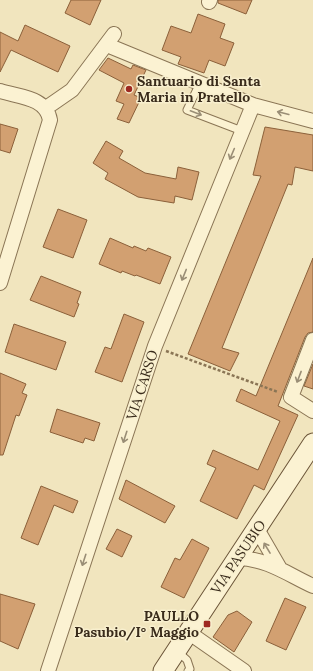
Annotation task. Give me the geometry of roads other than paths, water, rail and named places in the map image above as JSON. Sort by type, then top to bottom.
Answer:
[{"type":"street","points":[[46,108],[72,90],[111,40],[200,83],[253,106],[313,121]]},
{"type":"street","points":[[0,91],[40,103],[46,108],[50,120],[0,283]]},
{"type":"street","name":"VIA CARSO","points":[[48,671],[155,346],[253,106]]},
{"type":"street","points":[[313,340],[291,397],[313,411]]},
{"type":"street","name":"VIA PASUBIO","points":[[163,671],[313,443]]},
{"type":"street","points":[[257,529],[279,567]]},
{"type":"street","points":[[238,558],[249,559],[279,567],[313,586]]},
{"type":"street","points":[[188,632],[244,671]]},
{"type":"lane","points":[[200,83],[187,110],[242,131]]},
{"type":"lane","points":[[176,651],[188,660],[190,668],[188,671]]},
{"type":"place","name":"Santuario di Santa Maria in Pratello","points":[[129,89]]},
{"type":"place","name":"PAULLO Pasubio/I° Maggio","points":[[207,624]]}]
